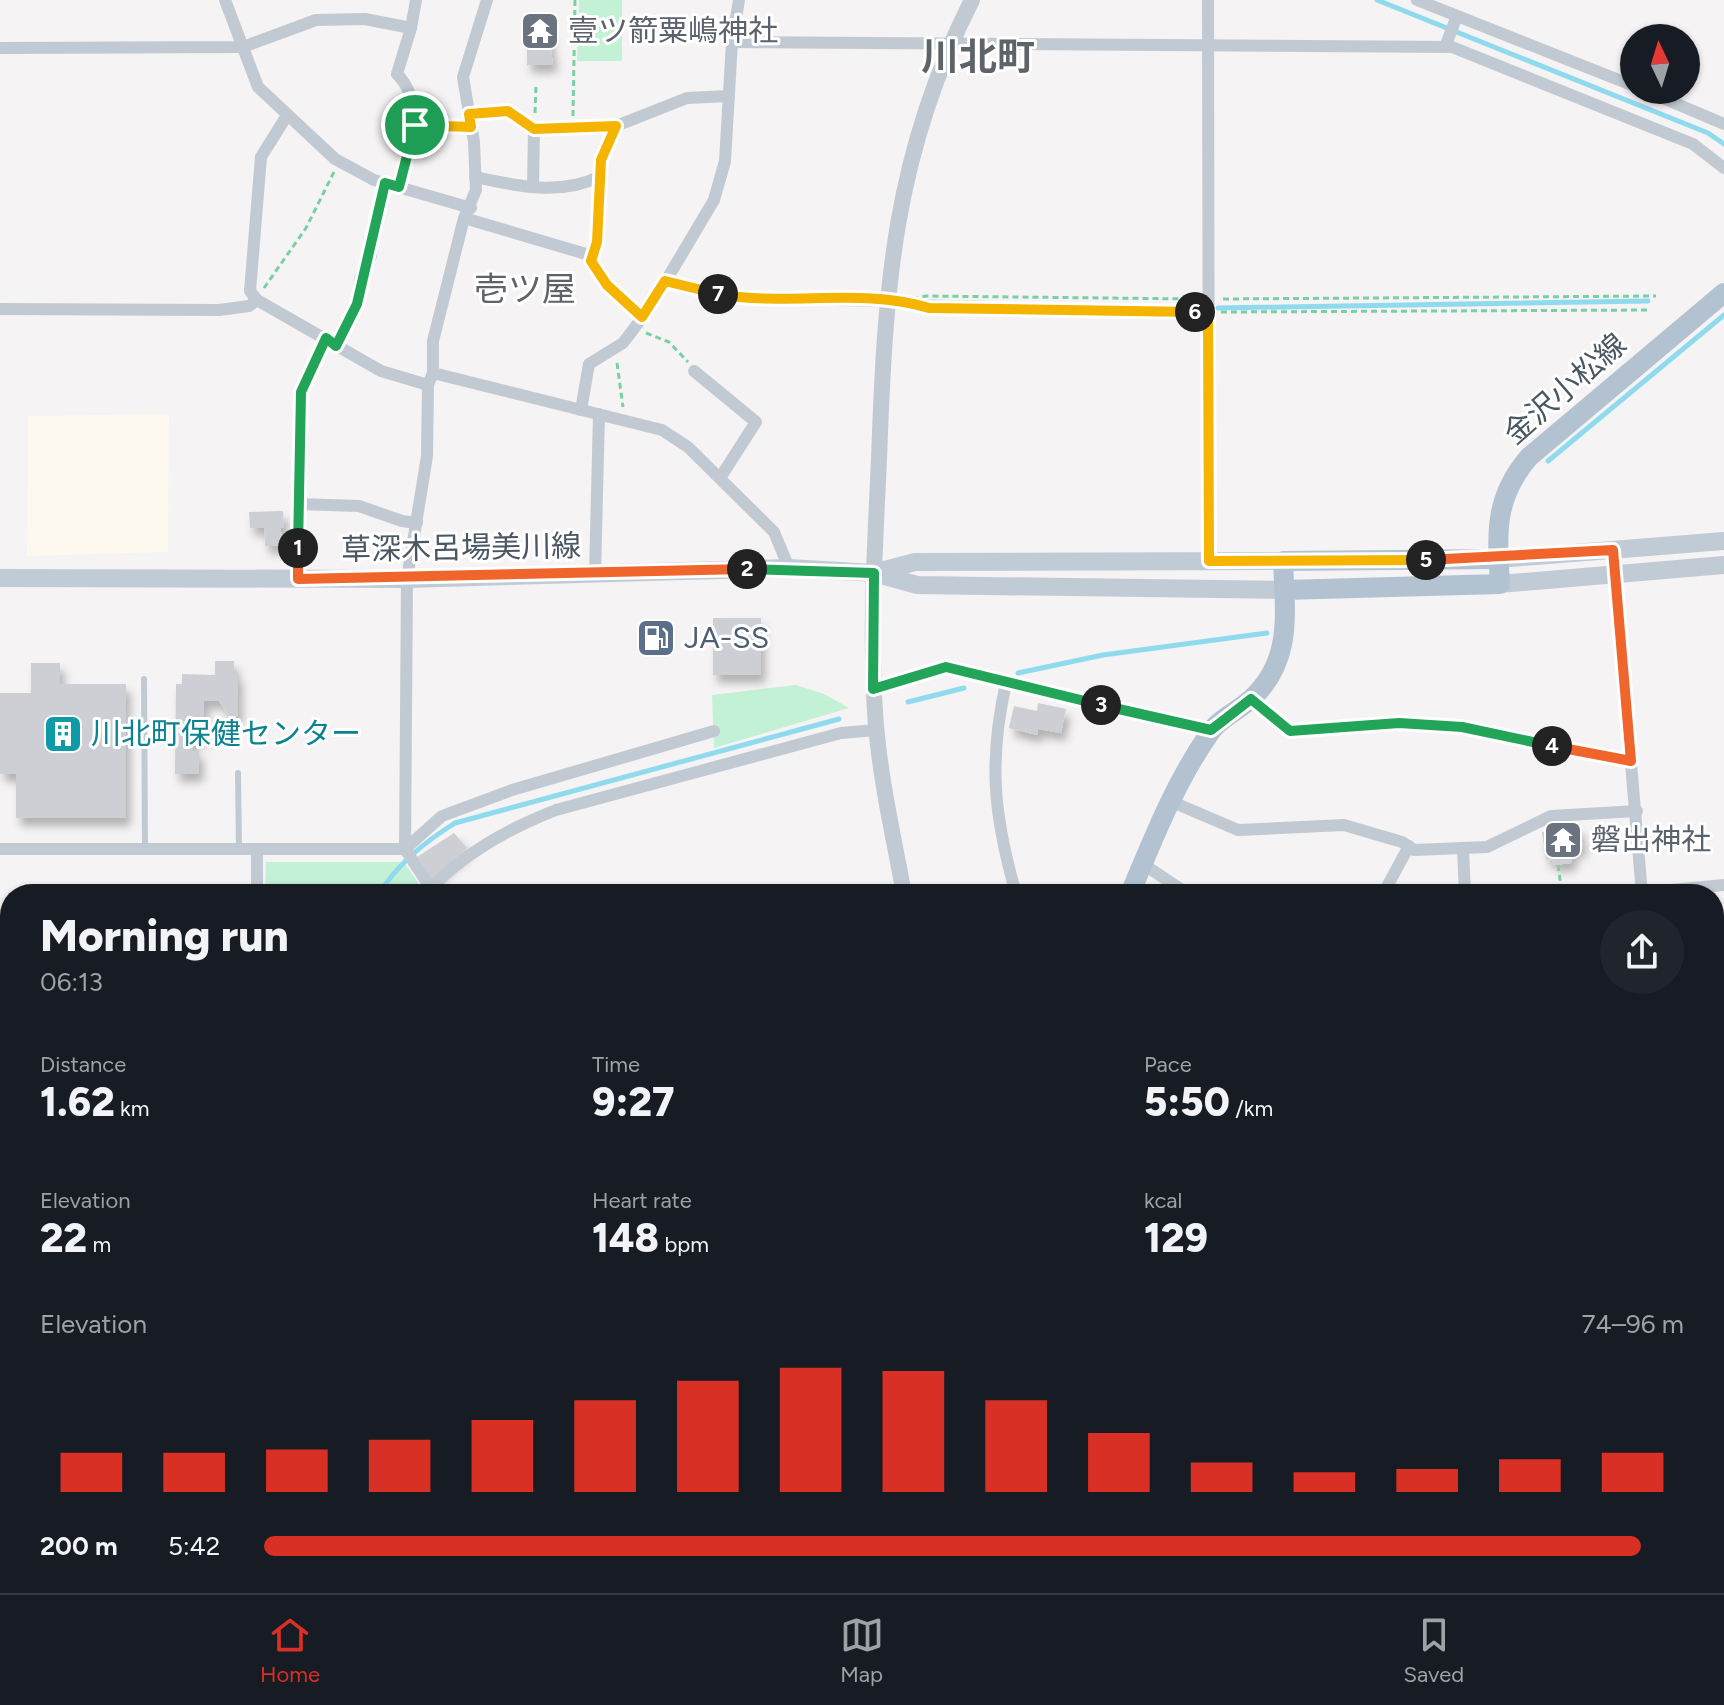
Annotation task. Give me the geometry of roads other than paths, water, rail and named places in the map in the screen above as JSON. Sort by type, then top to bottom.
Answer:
[{"type":"main road","name":"金沢小松線","points":[[1500,584],[1500,508],[1510,479],[1529,457],[1724,293]]},
{"type":"main road","points":[[1134,884],[1170,801],[1211,730],[1251,699],[1269,680],[1281,659],[1283,561],[1498,559],[1724,541]]},
{"type":"main road","name":"草深木呂場美川線","points":[[874,573],[915,562],[1283,561]]},
{"type":"main road","points":[[1284,590],[1500,584],[1724,565]]},
{"type":"main road","name":"草深木呂場美川線","points":[[0,578],[407,579],[789,568],[874,573],[917,585],[1284,590]]},
{"type":"street","points":[[225,0],[258,87],[286,117],[339,161],[385,183],[586,254],[638,322]]},
{"type":"street","points":[[399,187],[415,125],[409,86],[397,74],[416,0]]},
{"type":"street","points":[[423,884],[405,849],[407,579],[427,456],[433,341],[475,177],[463,77],[487,0]]},
{"type":"street","points":[[581,410],[589,364],[615,348],[638,322],[721,183],[732,42],[739,0]]},
{"type":"street","points":[[902,884],[876,730],[873,689],[874,573],[887,301],[902,190],[914,141],[948,46],[972,0]]},
{"type":"street","points":[[1208,0],[1209,561]]},
{"type":"street","points":[[1417,0],[1620,81]]},
{"type":"street","points":[[1446,44],[1456,18]]},
{"type":"street","points":[[0,48],[243,47],[316,20],[365,19],[411,28]]},
{"type":"street","points":[[732,42],[948,46],[1446,44],[1693,144],[1724,168]]},
{"type":"street","points":[[415,125],[470,120],[508,111],[534,129],[616,126],[687,98],[729,96]]},
{"type":"street","points":[[1677,104],[1724,124]]},
{"type":"street","points":[[286,117],[269,139],[257,175],[249,280],[250,291],[257,300],[381,371],[581,410],[662,430],[720,478],[774,532],[789,568]]},
{"type":"street","points":[[591,261],[598,231],[601,160],[616,126]]},
{"type":"street","points":[[533,187],[534,129]]},
{"type":"street","points":[[475,177],[533,187],[576,188],[599,177]]},
{"type":"street","points":[[298,579],[301,392],[357,304],[385,183]]},
{"type":"street","points":[[665,281],[740,298],[887,301]]},
{"type":"street","points":[[0,309],[219,310],[249,306],[257,300]]},
{"type":"street","points":[[694,371],[756,422],[720,478]]},
{"type":"street","points":[[595,574],[599,414]]},
{"type":"street","points":[[298,504],[359,506],[417,523]]},
{"type":"street","points":[[1613,550],[1642,884]]},
{"type":"street","points":[[873,689],[946,667],[1211,730]]},
{"type":"street","points":[[1006,683],[995,733],[995,796],[1014,884]]},
{"type":"street","points":[[1251,699],[1290,731],[1399,723],[1462,727],[1631,761]]},
{"type":"street","points":[[434,884],[463,857],[496,837],[556,810],[841,733],[876,730]]},
{"type":"street","points":[[0,849],[405,849],[442,816],[512,790],[714,731]]},
{"type":"street","points":[[1170,801],[1238,830],[1344,825],[1414,850],[1463,850],[1506,840],[1551,816],[1637,811]]},
{"type":"street","points":[[1388,884],[1409,846]]},
{"type":"street","points":[[257,849],[257,884]]},
{"type":"street","points":[[1463,850],[1465,884]]},
{"type":"street","points":[[1143,864],[1173,884]]},
{"type":"lane","points":[[144,679],[145,850]]},
{"type":"lane","points":[[238,773],[239,849]]},
{"type":"waterway","points":[[1377,0],[1708,133],[1724,144]]},
{"type":"waterway","points":[[1218,308],[1648,301]]},
{"type":"waterway","points":[[928,302],[1198,308]]},
{"type":"waterway","points":[[1548,461],[1724,315]]},
{"type":"waterway","points":[[1018,673],[1103,655],[1267,633]]},
{"type":"waterway","points":[[908,702],[964,688]]},
{"type":"waterway","points":[[386,884],[413,854],[455,823],[839,719]]},
{"type":"place","name":"壹ツ箭粟嶋神社","points":[[540,31]]},
{"type":"place","name":"JA-SS","points":[[656,638]]},
{"type":"place","name":"川北町保健センター","points":[[63,734]]},
{"type":"place","name":"磐出神社","points":[[1563,840]]},
{"type":"district","name":"川北町","points":[[978,57]]},
{"type":"district","name":"壱ツ屋","points":[[525,289]]}]
